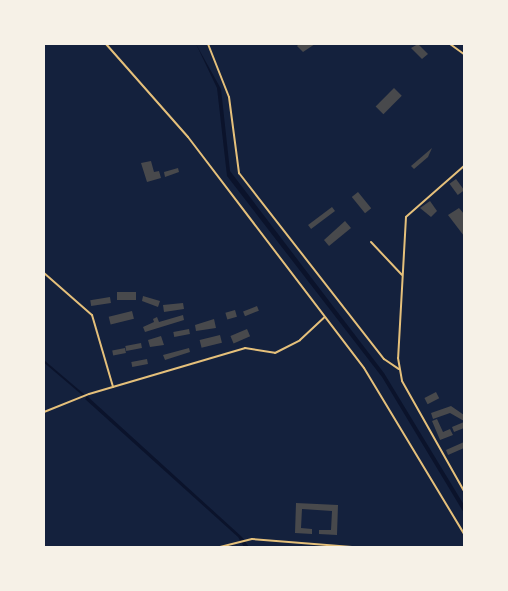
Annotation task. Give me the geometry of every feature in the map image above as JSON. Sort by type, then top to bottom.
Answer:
[{"type":"street","points":[[106,44],[188,137],[381,394],[465,534]]},
{"type":"street","points":[[208,44],[229,96],[239,172],[384,359],[399,369],[465,491]]},
{"type":"street","points":[[450,44],[465,54]]},
{"type":"street","points":[[399,369],[406,217],[465,166]]},
{"type":"street","points":[[371,242],[402,275]]},
{"type":"street","points":[[44,273],[92,315],[113,387]]},
{"type":"street","points":[[44,412],[89,394],[245,348],[275,353],[300,339],[324,318]]},
{"type":"street","points":[[216,548],[246,540],[365,548]]},
{"type":"water","points":[[196,44],[221,89],[230,171],[384,373],[464,505],[464,513],[382,377],[227,176],[217,88]]},
{"type":"water","points":[[87,396],[242,537],[249,547],[244,547],[238,537],[85,399]]},
{"type":"building","points":[[315,44],[303,52],[297,46]]},
{"type":"building","points":[[418,44],[428,54],[422,59],[411,48]]},
{"type":"building","points":[[394,88],[402,96],[383,114],[376,106]]},
{"type":"building","points":[[432,148],[428,157],[414,169],[411,166]]},
{"type":"building","points":[[151,161],[154,172],[159,171],[161,178],[147,182],[141,163]]},
{"type":"building","points":[[178,168],[179,172],[165,177],[164,172]]},
{"type":"building","points":[[456,179],[464,190],[458,195],[450,184]]},
{"type":"building","points":[[358,192],[371,208],[365,213],[352,197]]},
{"type":"building","points":[[430,201],[437,211],[431,217],[420,208]]},
{"type":"building","points":[[332,207],[335,211],[311,229],[308,225]]},
{"type":"building","points":[[459,208],[464,214],[464,236],[448,215]]},
{"type":"building","points":[[345,221],[351,228],[329,246],[324,240]]},
{"type":"building","points":[[117,292],[136,292],[136,300],[117,300]]},
{"type":"building","points":[[143,296],[160,301],[158,307],[142,301]]},
{"type":"building","points":[[110,297],[111,303],[91,306],[90,300]]},
{"type":"building","points":[[183,303],[184,309],[164,312],[163,305]]},
{"type":"building","points":[[257,306],[259,311],[245,316],[243,312]]},
{"type":"building","points":[[235,310],[237,317],[227,319],[225,313]]},
{"type":"building","points":[[132,311],[134,319],[111,325],[109,317]]},
{"type":"building","points":[[183,315],[184,320],[145,332],[143,327],[154,322],[153,319],[157,317],[159,322]]},
{"type":"building","points":[[214,319],[216,328],[196,331],[195,325]]},
{"type":"building","points":[[189,329],[190,334],[174,337],[173,332]]},
{"type":"building","points":[[247,329],[250,336],[234,343],[230,336]]},
{"type":"building","points":[[220,335],[222,343],[202,348],[200,340]]},
{"type":"building","points":[[161,336],[164,345],[150,347],[148,340]]},
{"type":"building","points":[[141,343],[142,348],[126,351],[125,346]]},
{"type":"building","points":[[125,348],[126,353],[113,355],[112,350]]},
{"type":"building","points":[[189,348],[190,352],[165,360],[163,355]]},
{"type":"building","points":[[147,359],[148,364],[132,367],[131,362]]},
{"type":"building","points":[[436,392],[439,398],[428,404],[424,398]]},
{"type":"building","points":[[451,406],[464,415],[464,421],[450,413],[433,419],[431,413]]},
{"type":"building","points":[[437,419],[443,432],[450,429],[453,435],[440,440],[432,421]]},
{"type":"building","points":[[464,422],[464,428],[454,432],[452,427]]},
{"type":"building","points":[[464,442],[464,448],[448,455],[446,450]]},
{"type":"building","points":[[296,503],[338,505],[337,535],[319,534],[319,530],[331,530],[332,511],[302,509],[301,528],[312,529],[312,534],[295,533]]},
{"type":"waterway","points":[[44,361],[84,395]]}]
